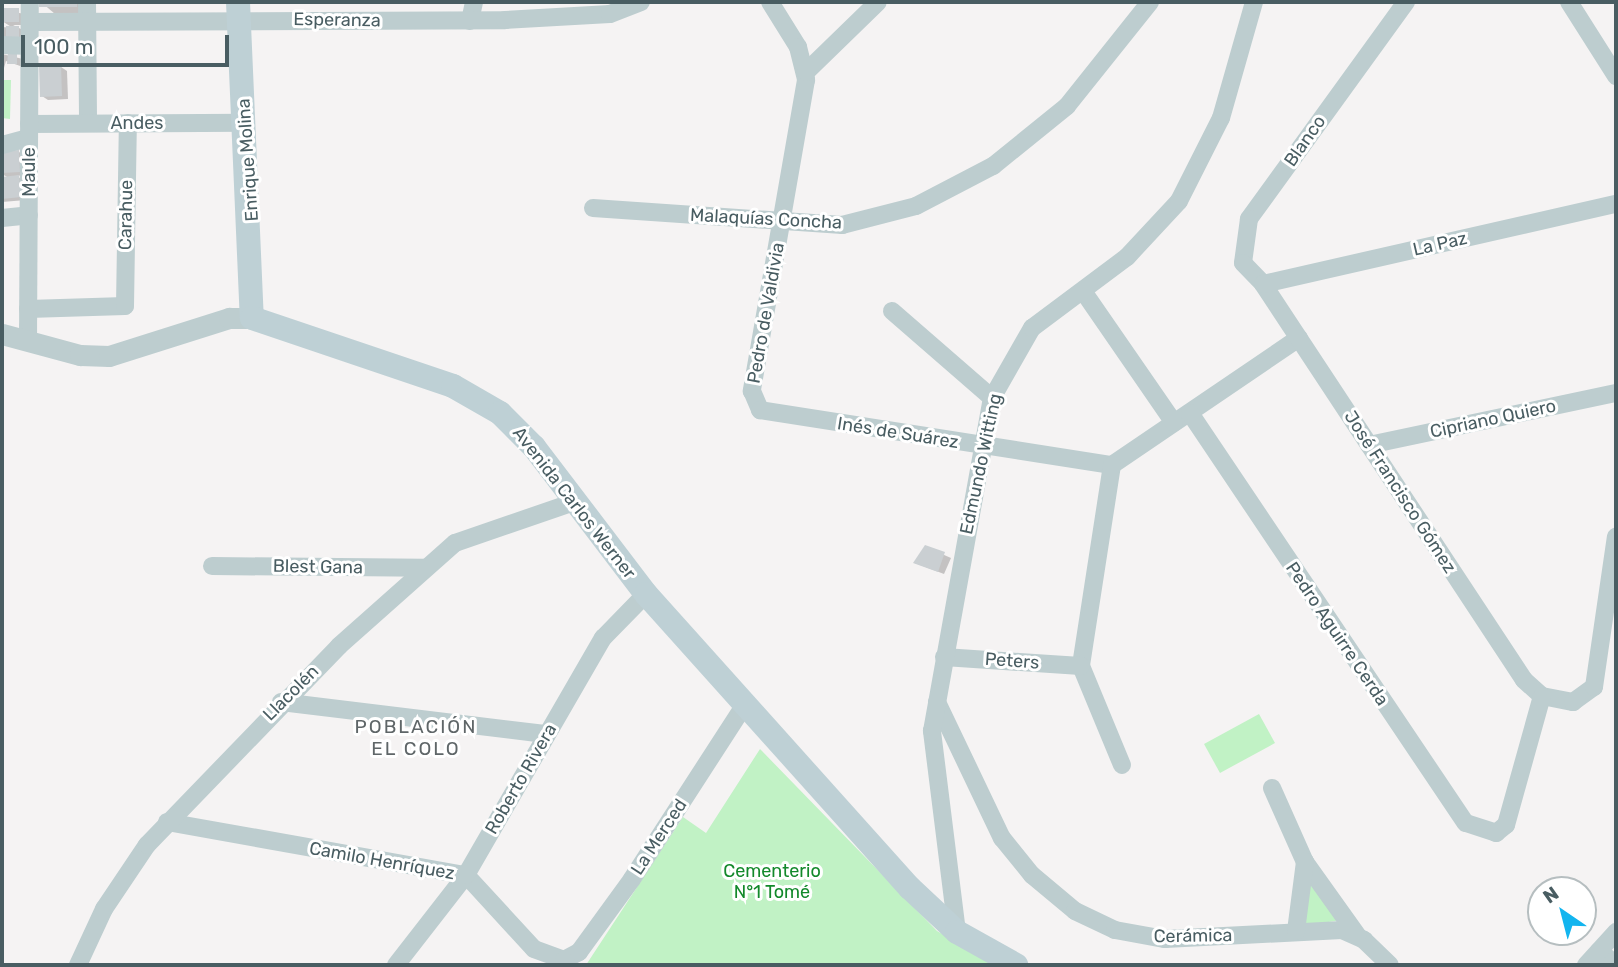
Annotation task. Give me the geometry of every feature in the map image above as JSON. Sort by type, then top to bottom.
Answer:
[{"type":"main road","name":"Enrique Molina","points":[[239,10],[252,318]]},
{"type":"main road","name":"Avenida Carlos Werner","points":[[252,318],[475,396],[525,436],[646,594],[745,704],[957,932],[1016,965]]},
{"type":"street","name":"Maule","points":[[28,341],[30,2]]},
{"type":"street","points":[[87,2],[88,123]]},
{"type":"street","points":[[470,21],[474,2]]},
{"type":"street","name":"Esperanza","points":[[30,22],[87,21],[239,10],[470,21],[610,14],[641,2]]},
{"type":"street","points":[[770,2],[806,72],[878,2]]},
{"type":"street","name":"Malaquías Concha","points":[[593,208],[783,223],[872,220],[973,179],[1087,87],[1150,2]]},
{"type":"street","name":"Edmundo Witting","points":[[957,932],[932,742],[944,657],[992,398],[1022,339],[1153,233],[1187,188],[1221,118],[1254,2]]},
{"type":"street","name":"Blanco","points":[[1263,284],[1243,263],[1245,226],[1406,2]]},
{"type":"street","points":[[1569,2],[1616,76]]},
{"type":"street","points":[[2,45],[30,46]]},
{"type":"street","name":"Pedro de Valdivia","points":[[755,405],[806,72]]},
{"type":"street","name":"Andes","points":[[2,145],[29,131],[88,123],[245,122]]},
{"type":"street","name":"Carahue","points":[[28,309],[125,306],[128,123]]},
{"type":"street","name":"La Paz","points":[[1263,284],[1616,204]]},
{"type":"street","points":[[2,218],[29,215]]},
{"type":"street","name":"José Francisco Gómez","points":[[1263,284],[1524,680],[1542,696]]},
{"type":"street","points":[[1083,292],[1174,423]]},
{"type":"street","points":[[892,311],[992,398]]},
{"type":"street","name":"Avenida Carlos Werner","points":[[2,334],[109,356],[229,318],[252,318]]},
{"type":"street","points":[[1122,765],[1080,666],[1112,465],[1299,338]]},
{"type":"street","name":"Cipriano Quiero","points":[[1369,445],[1616,393]]},
{"type":"street","name":"Inés de Suárez","points":[[755,405],[765,413],[1112,465]]},
{"type":"street","name":"Pedro Aguirre Cerda","points":[[1190,413],[1459,817],[1500,832],[1511,814],[1542,696]]},
{"type":"street","name":"Llacolén","points":[[78,965],[116,889],[167,822],[281,702],[424,568],[476,531],[574,502]]},
{"type":"street","points":[[1542,696],[1573,702],[1594,687],[1616,537]]},
{"type":"street","name":"Blest Gana","points":[[212,566],[424,568]]},
{"type":"street","name":"Roberto Rivera","points":[[396,965],[466,875],[603,638],[646,594]]},
{"type":"street","name":"Peters","points":[[944,657],[1080,666]]},
{"type":"street","points":[[281,702],[547,734]]},
{"type":"street","name":"Cerámica","points":[[937,702],[1002,838],[1032,875],[1075,911],[1115,930],[1156,938],[1296,931],[1357,935]]},
{"type":"street","name":"La Merced","points":[[564,960],[579,952],[632,879],[745,704]]},
{"type":"street","points":[[1272,788],[1305,862],[1357,935],[1390,965]]},
{"type":"street","name":"Camilo Henríquez","points":[[167,822],[466,875],[534,949],[564,960]]},
{"type":"street","points":[[1296,931],[1305,862]]},
{"type":"street","points":[[1586,965],[1616,932]]},
{"type":"street","points":[[1599,951],[1616,965]]},
{"type":"green space","points":[[2,80],[11,80],[10,119],[2,118]]},
{"type":"green space","points":[[1259,714],[1275,743],[1220,773],[1204,744]]},
{"type":"green space","name":"Cementerio N°1 Tomé","points":[[760,749],[937,931],[996,965],[586,965],[683,817],[706,833]]},
{"type":"green space","points":[[1307,877],[1342,920],[1302,926]]},
{"type":"building","points":[[39,2],[77,2],[77,7],[39,7]]},
{"type":"building","points":[[2,8],[19,8],[19,22],[2,22]]},
{"type":"building","points":[[6,26],[19,26],[19,39],[6,39]]},
{"type":"building","points":[[8,53],[17,53],[17,64],[7,64]]},
{"type":"building","points":[[61,65],[62,96],[40,97],[39,66]]},
{"type":"building","points":[[19,150],[20,172],[2,173],[2,151]]},
{"type":"building","points":[[19,175],[21,197],[2,199],[2,177]]},
{"type":"building","points":[[925,545],[945,552],[938,572],[913,563]]},
{"type":"district","name":"POBLACIÓN EL COLO","points":[[416,738]]}]
